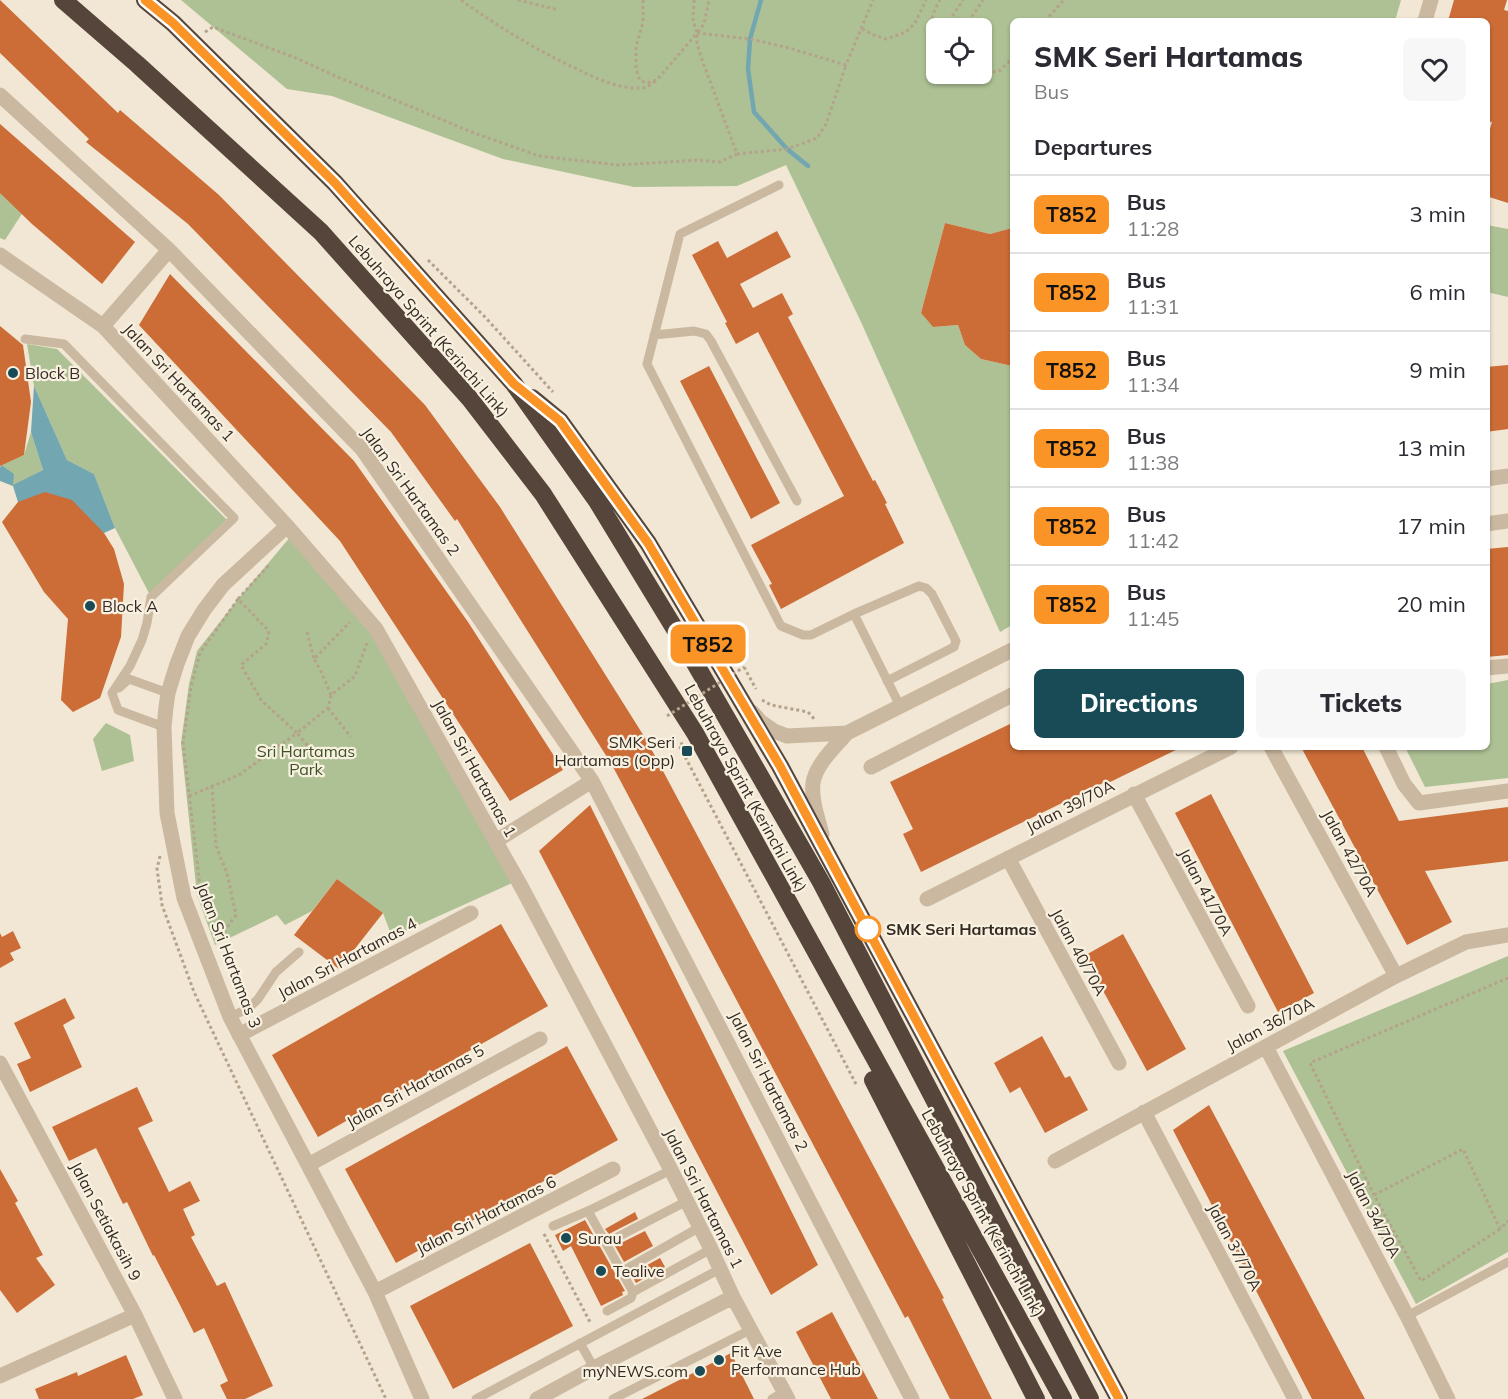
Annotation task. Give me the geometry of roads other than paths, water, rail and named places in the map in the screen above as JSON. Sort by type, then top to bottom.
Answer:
[{"type":"highway","name":"Lebuhraya Sprint (Kerinchi Link)","points":[[63,0],[137,64],[321,232],[470,399],[549,504],[699,740],[1060,1394]]},
{"type":"highway","name":"Lebuhraya Sprint (Kerinchi Link)","points":[[145,0],[173,23],[335,183],[514,384],[597,501],[684,644],[815,872],[1086,1392]]},
{"type":"highway","points":[[514,384],[560,421],[648,543],[749,696],[780,766],[1119,1399]]},
{"type":"highway","points":[[746,826],[1036,1399]]},
{"type":"street","points":[[1426,18],[1431,0]]},
{"type":"street","name":"Jalan Sri Hartamas 2","points":[[0,95],[169,250],[362,449],[592,781],[912,1399]]},
{"type":"street","points":[[103,326],[169,250]]},
{"type":"street","name":"Jalan Sri Hartamas 1","points":[[0,255],[103,326],[286,526],[376,629],[496,841],[671,1170],[781,1397]]},
{"type":"street","points":[[1490,478],[1508,476]]},
{"type":"street","points":[[1490,523],[1508,521]]},
{"type":"street","name":"Jalan Sri Hartamas 3","points":[[286,526],[223,585],[188,636],[168,693],[164,727],[167,813],[184,898],[230,1017],[375,1292],[422,1399]]},
{"type":"street","points":[[749,696],[761,722],[787,736],[847,732],[1010,651]]},
{"type":"street","points":[[1490,668],[1508,666]]},
{"type":"street","points":[[871,767],[1010,696]]},
{"type":"street","points":[[826,851],[817,817],[813,782],[819,767],[847,732]]},
{"type":"street","name":"Jalan 39/70A","points":[[927,899],[1225,750]]},
{"type":"street","name":"Jalan 42/70A","points":[[1273,750],[1396,976]]},
{"type":"street","points":[[1387,750],[1404,784],[1419,803],[1508,791]]},
{"type":"street","points":[[496,841],[592,781]]},
{"type":"street","name":"Jalan 41/70A","points":[[1134,794],[1248,1006]]},
{"type":"street","name":"Jalan 40/70A","points":[[1008,858],[1119,1062]]},
{"type":"street","name":"Jalan Sri Hartamas 4","points":[[239,1035],[471,913]]},
{"type":"street","name":"Jalan 36/70A","points":[[1055,1161],[1396,976],[1466,942],[1508,935]]},
{"type":"street","name":"Jalan Sri Hartamas 5","points":[[308,1166],[540,1039]]},
{"type":"street","name":"Jalan 34/70A","points":[[1266,1047],[1448,1399]]},
{"type":"street","name":"Jalan Setiakasih 9","points":[[0,1063],[135,1315],[175,1399]]},
{"type":"street","name":"Jalan 37/70A","points":[[1144,1112],[1295,1399]]},
{"type":"street","name":"Jalan Sri Hartamas 6","points":[[375,1292],[613,1169]]},
{"type":"street","points":[[537,1399],[733,1297]]},
{"type":"street","points":[[0,1376],[135,1315]]},
{"type":"lane","points":[[779,185],[680,234],[647,364],[781,626],[803,635],[811,634],[919,586],[926,588],[932,594],[956,641],[954,646],[887,681]]},
{"type":"lane","points":[[654,335],[694,331],[706,334],[797,501]]},
{"type":"lane","points":[[25,339],[64,344],[234,518],[151,597],[142,640],[130,666],[112,693]]},
{"type":"lane","points":[[854,614],[900,706]]},
{"type":"lane","points":[[112,693],[129,680],[168,693]]},
{"type":"lane","points":[[112,693],[118,710],[164,727]]},
{"type":"lane","points":[[230,1017],[249,1008],[258,999],[276,972],[298,952]]},
{"type":"lane","points":[[553,1226],[671,1170]]},
{"type":"lane","points":[[606,1243],[687,1202]]},
{"type":"lane","points":[[588,1211],[633,1292]]},
{"type":"lane","points":[[621,1272],[700,1227]]},
{"type":"lane","points":[[607,1311],[631,1298],[633,1292],[711,1249]]},
{"type":"lane","points":[[1407,1316],[1508,1262]]},
{"type":"lane","points":[[476,1399],[720,1269]]},
{"type":"lane","points":[[613,1399],[750,1330]]},
{"type":"lane","points":[[580,1343],[594,1368]]},
{"type":"water","points":[[34,386],[67,460],[94,474],[115,528],[104,533],[18,502],[13,486],[0,481],[1,465],[14,474],[13,485],[43,470],[31,432]]},
{"type":"waterway","points":[[761,0],[750,39],[748,69],[754,112],[787,149],[808,166]]},
{"type":"place","name":"Block B","points":[[13,373]]},
{"type":"place","name":"Block A","points":[[90,606]]},
{"type":"place","name":"SMK Seri Hartamas (Opp)","points":[[687,751]]},
{"type":"place","name":"SMK Seri Hartamas","points":[[868,929]]},
{"type":"place","name":"Surau","points":[[566,1238]]},
{"type":"place","name":"Tealive","points":[[601,1271]]},
{"type":"place","name":"Fit Ave Performance Hub","points":[[719,1360]]},
{"type":"place","name":"myNEWS.com","points":[[700,1371]]},
{"type":"park label","name":"Sri Hartamas Park","points":[[306,760]]}]
